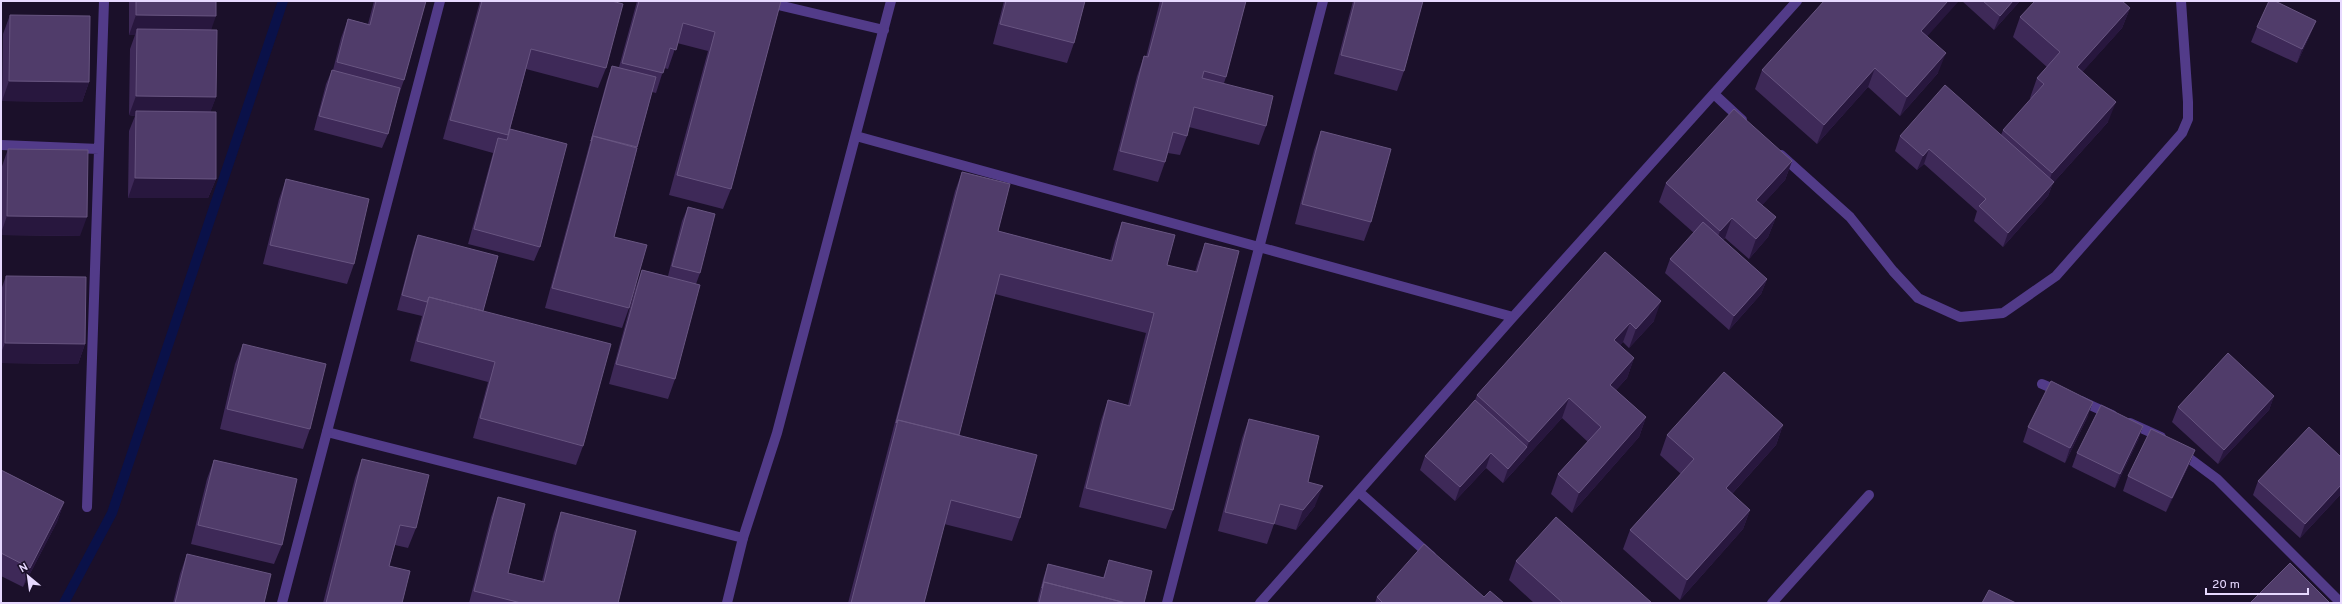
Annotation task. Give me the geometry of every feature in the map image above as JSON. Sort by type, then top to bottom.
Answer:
[{"type":"street","points":[[87,507],[104,1]]},
{"type":"street","points":[[282,603],[440,1]]},
{"type":"street","points":[[762,1],[884,30]]},
{"type":"street","points":[[727,603],[743,538],[777,433],[891,1]]},
{"type":"street","points":[[1166,603],[1323,1]]},
{"type":"street","points":[[1260,603],[1513,317],[1797,1]]},
{"type":"street","points":[[1773,148],[1850,217],[1893,271],[1918,298],[1960,317],[2003,313],[2056,276],[2182,133],[2188,119],[2182,1]]},
{"type":"street","points":[[1714,94],[1749,126]]},
{"type":"street","points":[[856,136],[1513,317]]},
{"type":"street","points":[[1,146],[99,149]]},
{"type":"street","points":[[2042,384],[2170,444],[2216,478],[2341,603]]},
{"type":"street","points":[[327,432],[743,538]]},
{"type":"street","points":[[1359,492],[1436,561]]},
{"type":"street","points":[[1772,603],[1869,495]]},
{"type":"building","points":[[136,1],[216,1],[216,16],[136,15]]},
{"type":"building","points":[[376,1],[426,1],[404,80],[337,62],[348,19],[370,25]]},
{"type":"building","points":[[482,1],[612,1],[623,4],[606,68],[531,49],[508,135],[450,120]]},
{"type":"building","points":[[639,1],[781,1],[731,189],[677,175],[715,32],[683,23],[676,50],[670,48],[663,73],[622,63]]},
{"type":"building","points":[[1006,1],[1085,1],[1074,43],[1000,24]]},
{"type":"building","points":[[1163,1],[1246,1],[1226,77],[1204,71],[1202,78],[1273,96],[1266,126],[1194,107],[1187,136],[1173,132],[1165,162],[1120,151],[1144,56],[1148,57]]},
{"type":"building","points":[[1355,1],[1423,1],[1404,71],[1341,55]]},
{"type":"building","points":[[1824,1],[1948,1],[1921,31],[1946,53],[1907,97],[1875,68],[1824,125],[1762,70]]},
{"type":"building","points":[[1983,1],[2013,1],[2000,16]]},
{"type":"building","points":[[2035,1],[2122,1],[2130,8],[2077,67],[2116,102],[2052,173],[2003,130],[2044,84],[2037,78],[2060,52],[2020,17]]},
{"type":"building","points":[[2269,1],[2275,1],[2316,21],[2302,49],[2257,27]]},
{"type":"building","points":[[10,15],[90,16],[89,82],[9,81]]},
{"type":"building","points":[[137,29],[217,30],[216,97],[136,96]]},
{"type":"building","points":[[612,66],[656,77],[637,147],[593,136],[591,141]]},
{"type":"building","points":[[332,70],[400,88],[388,134],[319,116]]},
{"type":"building","points":[[1945,85],[2054,182],[2008,233],[1979,206],[1986,199],[1929,149],[1923,156],[1900,136]]},
{"type":"building","points":[[1734,109],[1792,161],[1756,200],[1776,217],[1756,239],[1732,218],[1720,231],[1666,183]]},
{"type":"building","points":[[136,111],[216,112],[216,179],[135,178]]},
{"type":"building","points":[[510,129],[567,144],[540,247],[474,229],[498,138],[507,140]]},
{"type":"building","points":[[1321,131],[1391,149],[1371,222],[1302,204]]},
{"type":"building","points":[[593,136],[637,148],[614,237],[647,245],[629,308],[552,288]]},
{"type":"building","points":[[8,149],[88,150],[87,217],[7,216]]},
{"type":"building","points":[[962,172],[1010,184],[998,231],[1112,261],[1122,222],[1175,235],[1167,265],[1197,272],[1205,243],[1239,251],[1173,510],[1086,488],[1108,400],[1130,406],[1154,313],[1000,274],[959,435],[898,420],[896,423]]},
{"type":"building","points":[[286,179],[369,199],[354,264],[270,245]]},
{"type":"building","points":[[688,207],[715,214],[700,273],[672,266]]},
{"type":"building","points":[[1703,222],[1767,279],[1734,316],[1670,259]]},
{"type":"building","points":[[418,235],[498,256],[483,311],[429,297],[427,302],[402,295]]},
{"type":"building","points":[[1605,252],[1661,301],[1636,329],[1630,323],[1614,340],[1634,358],[1610,385],[1646,417],[1579,493],[1558,474],[1601,427],[1569,398],[1529,442],[1477,395]]},
{"type":"building","points":[[642,270],[700,285],[675,379],[616,364]]},
{"type":"building","points":[[6,276],[86,277],[85,344],[5,343]]},
{"type":"building","points":[[429,297],[611,344],[583,446],[480,418],[495,362],[417,341]]},
{"type":"building","points":[[243,344],[326,364],[310,429],[227,409]]},
{"type":"building","points":[[2228,353],[2274,396],[2224,450],[2178,407]]},
{"type":"building","points":[[1724,372],[1783,425],[1726,488],[1750,510],[1687,580],[1630,530],[1694,459],[1667,435]]},
{"type":"building","points":[[2051,381],[2093,402],[2070,448],[2028,427]]},
{"type":"building","points":[[1475,400],[1527,447],[1508,469],[1491,453],[1460,487],[1425,456]]},
{"type":"building","points":[[2101,405],[2143,426],[2120,474],[2077,453]]},
{"type":"building","points":[[1249,419],[1319,436],[1308,482],[1323,486],[1303,510],[1280,504],[1274,524],[1225,512]]},
{"type":"building","points":[[898,420],[1037,455],[1020,518],[951,500],[924,603],[851,603]]},
{"type":"building","points":[[2309,427],[2341,457],[2341,485],[2305,524],[2258,481]]},
{"type":"building","points":[[2151,429],[2195,450],[2172,498],[2128,476]]},
{"type":"building","points":[[362,459],[429,475],[416,528],[400,525],[389,566],[410,571],[402,603],[326,603]]},
{"type":"building","points":[[214,460],[297,479],[282,545],[198,525]]},
{"type":"building","points":[[1,470],[64,502],[30,568],[1,553]]},
{"type":"building","points":[[498,497],[525,504],[508,573],[544,582],[561,512],[636,531],[618,603],[521,603],[474,591]]},
{"type":"building","points":[[1556,517],[1652,603],[1563,603],[1516,561]]},
{"type":"building","points":[[1424,544],[1484,597],[1490,591],[1504,603],[1383,603],[1377,597]]},
{"type":"building","points":[[187,554],[271,574],[264,603],[175,603]]},
{"type":"building","points":[[1109,560],[1152,571],[1144,603],[1126,603],[1044,582],[1042,588],[1048,564],[1104,578]]},
{"type":"building","points":[[2290,563],[2330,603],[2250,603]]},
{"type":"building","points":[[1044,582],[1126,603],[1039,603]]},
{"type":"building","points":[[1989,590],[2016,603],[1982,603]]},
{"type":"waterway","points":[[64,603],[112,513],[283,1]]}]
